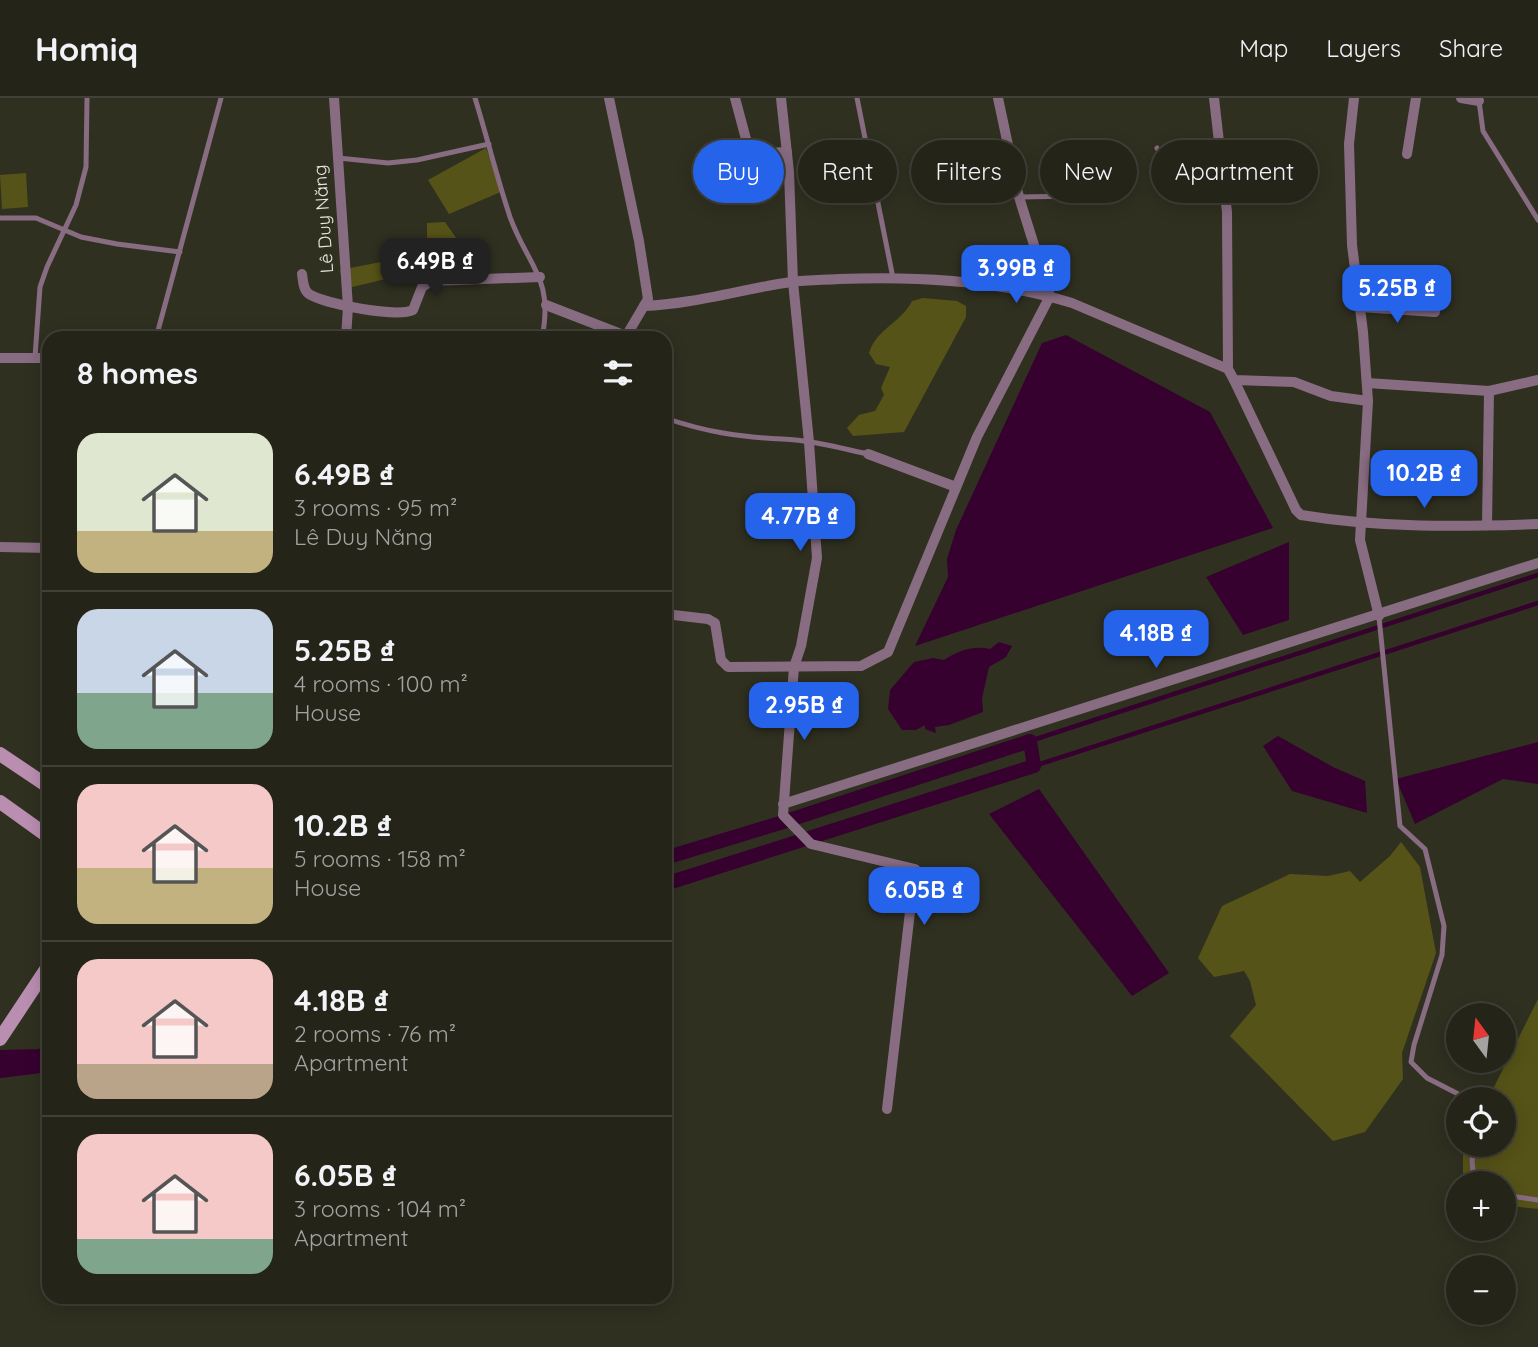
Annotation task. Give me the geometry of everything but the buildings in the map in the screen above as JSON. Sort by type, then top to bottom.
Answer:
[{"type":"street","name":"Lê Duy Năng","points":[[334,98],[348,307],[346,331]]},
{"type":"street","points":[[609,98],[639,241],[648,299],[629,331]]},
{"type":"street","points":[[735,98],[750,154],[787,152]]},
{"type":"street","points":[[782,98],[793,282],[809,442],[816,568],[801,646],[794,667],[783,810],[808,842],[826,850],[915,869],[887,1109]]},
{"type":"street","points":[[998,98],[1007,140]]},
{"type":"street","points":[[1214,98],[1219,140]]},
{"type":"street","points":[[1354,98],[1349,169],[1352,245],[1367,383],[1360,540],[1379,620]]},
{"type":"street","points":[[1407,154],[1416,98]]},
{"type":"street","points":[[1461,98],[1479,100]]},
{"type":"street","points":[[672,615],[708,619],[715,623],[721,660],[728,667],[862,666],[888,652],[976,437],[1050,296],[1021,203]]},
{"type":"street","points":[[1226,203],[1228,369],[1296,510],[1301,515],[1361,522],[1444,527],[1538,524]]},
{"type":"street","points":[[302,274],[304,288],[309,294],[348,307],[403,314],[413,310],[422,287],[432,281],[540,277]]},
{"type":"street","points":[[644,306],[674,305],[793,282],[893,278],[999,286],[1072,303],[1228,369]]},
{"type":"street","points":[[546,305],[610,331]]},
{"type":"street","points":[[1360,307],[1435,312]]},
{"type":"street","points":[[0,358],[42,358]]},
{"type":"street","points":[[1234,380],[1294,382],[1331,396],[1367,401]]},
{"type":"street","points":[[1367,383],[1489,391],[1538,380]]},
{"type":"street","points":[[1486,525],[1489,391]]},
{"type":"street","points":[[868,454],[956,487]]},
{"type":"street","points":[[0,547],[42,548]]},
{"type":"street","points":[[783,810],[1379,620],[1538,563]]},
{"type":"street","points":[[0,754],[42,783]]},
{"type":"street","points":[[0,802],[42,832]]},
{"type":"street","points":[[0,1039],[42,976]]},
{"type":"lane","points":[[35,357],[40,287],[76,205],[86,167],[87,98]]},
{"type":"lane","points":[[158,331],[221,98]]},
{"type":"lane","points":[[475,98],[511,219],[540,277],[546,305],[543,331]]},
{"type":"lane","points":[[857,98],[893,278]]},
{"type":"lane","points":[[1479,100],[1483,131],[1538,220]]},
{"type":"lane","points":[[338,159],[388,163],[417,160],[489,144]]},
{"type":"lane","points":[[0,218],[36,218],[81,237],[180,252]]},
{"type":"lane","points":[[672,420],[699,430],[762,439],[809,442],[868,454]]},
{"type":"lane","points":[[1379,620],[1400,826],[1425,849],[1444,926],[1442,955],[1411,1062],[1427,1078],[1446,1088]]},
{"type":"lane","points":[[1516,1197],[1538,1200]]},
{"type":"shaded area","points":[[486,148],[503,191],[449,214],[428,180]]},
{"type":"shaded area","points":[[26,173],[28,207],[2,209],[0,175]]},
{"type":"shaded area","points":[[445,222],[466,252],[427,269],[344,289],[340,270],[427,253],[427,223]]},
{"type":"shaded area","points":[[923,298],[957,301],[966,306],[966,317],[904,432],[853,436],[847,428],[859,415],[875,411],[884,395],[881,388],[890,367],[876,364],[869,353],[872,345],[912,301]]},
{"type":"shaded area","points":[[1066,335],[1210,412],[1273,528],[915,646],[948,577],[947,559],[956,530],[1042,343]]},
{"type":"shaded area","points":[[1289,542],[1289,620],[1243,635],[1206,577]]},
{"type":"shaded area","points":[[999,642],[1012,646],[1006,657],[989,667],[982,698],[983,712],[949,725],[935,727],[936,733],[925,729],[925,725],[916,730],[902,730],[888,709],[890,690],[914,662],[933,658],[944,660],[965,650],[990,649]]},
{"type":"shaded area","points":[[1278,736],[1333,767],[1365,781],[1367,813],[1292,791],[1263,746]]},
{"type":"shaded area","points":[[1538,742],[1538,784],[1503,779],[1415,824],[1396,779]]},
{"type":"shaded area","points":[[1039,789],[1169,973],[1132,996],[989,814]]},
{"type":"shaded area","points":[[1401,842],[1420,867],[1436,953],[1402,1053],[1403,1079],[1365,1132],[1333,1141],[1230,1036],[1256,1005],[1250,981],[1244,971],[1214,977],[1198,958],[1222,906],[1290,874],[1328,876],[1350,871],[1360,882],[1390,856]]},
{"type":"shaded area","points":[[1538,999],[1538,1209],[1516,1206],[1516,1171],[1463,1171],[1463,1157],[1516,1157],[1516,1087],[1494,1087],[1501,1073],[1516,1073],[1516,1043]]},
{"type":"waterway","points":[[1030,741],[1538,575]]},
{"type":"waterway","points":[[1034,766],[1538,603]]},
{"type":"waterway","points":[[672,856],[1030,741],[1034,766],[672,882]]},
{"type":"waterway","points":[[0,1057],[42,1055]]},
{"type":"waterway","points":[[0,1071],[42,1066]]}]
